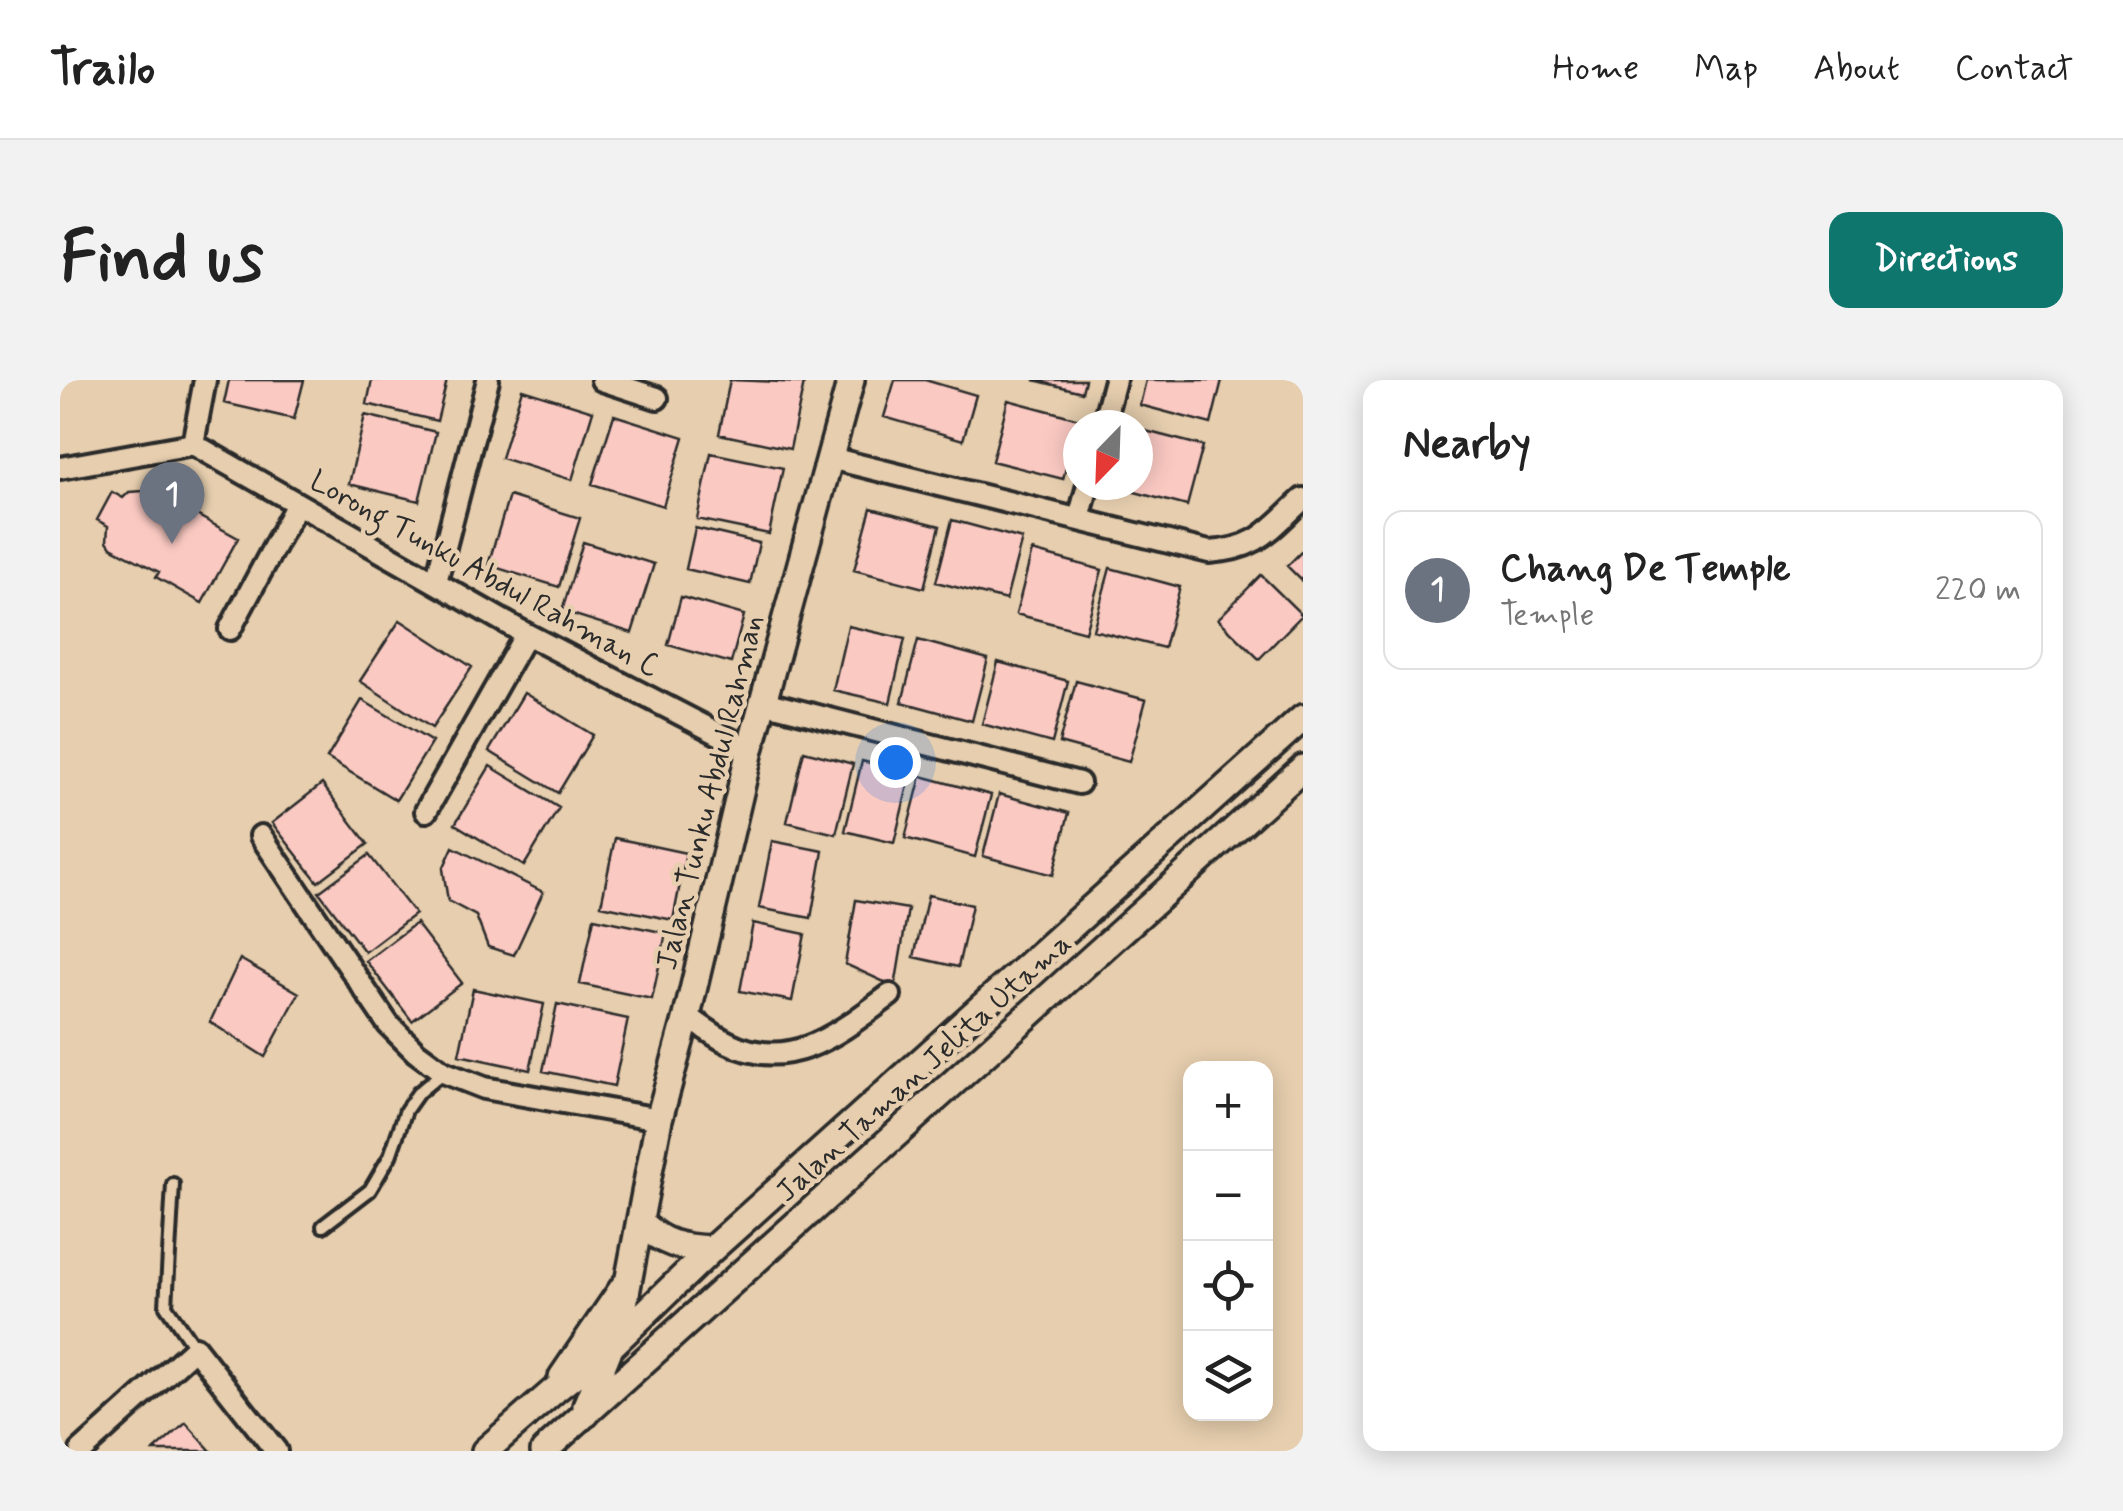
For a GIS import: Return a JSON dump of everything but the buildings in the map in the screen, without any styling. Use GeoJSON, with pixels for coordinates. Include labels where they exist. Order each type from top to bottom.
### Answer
{"type":"FeatureCollection","features":[{"type":"Feature","properties":{"kind":"street"},"geometry":{"type":"LineString","coordinates":[[60,468],[193,444],[204,380]]}},
{"type":"Feature","properties":{"kind":"street"},"geometry":{"type":"LineString","coordinates":[[436,582],[488,380]]}},
{"type":"Feature","properties":{"kind":"street"},"geometry":{"type":"LineString","coordinates":[[602,380],[656,398]]}},
{"type":"Feature","properties":{"kind":"street","name":"Jalan Tunku Abdul Rahman"},"geometry":{"type":"LineString","coordinates":[[604,1353],[621,1320],[659,1119],[750,750],[851,380]]}},
{"type":"Feature","properties":{"kind":"street"},"geometry":{"type":"LineString","coordinates":[[1107,410],[1114,380]]}},
{"type":"Feature","properties":{"kind":"street","name":"Lorong Tunku Abdul Rahman C"},"geometry":{"type":"LineString","coordinates":[[193,444],[526,634],[750,750]]}},
{"type":"Feature","properties":{"kind":"street"},"geometry":{"type":"LineString","coordinates":[[830,458],[1210,552],[1238,550],[1258,540],[1303,499]]}},
{"type":"Feature","properties":{"kind":"street"},"geometry":{"type":"LineString","coordinates":[[1079,520],[1084,500]]}},
{"type":"Feature","properties":{"kind":"street"},"geometry":{"type":"LineString","coordinates":[[230,629],[298,504]]}},
{"type":"Feature","properties":{"kind":"street"},"geometry":{"type":"LineString","coordinates":[[426,812],[526,634]]}},
{"type":"Feature","properties":{"kind":"street"},"geometry":{"type":"LineString","coordinates":[[763,702],[1079,783]]}},
{"type":"Feature","properties":{"kind":"street","name":"Jalan Taman Jelita Utama"},"geometry":{"type":"LineString","coordinates":[[604,1353],[712,1249],[1303,718]]}},
{"type":"Feature","properties":{"kind":"street","name":"Jalan Taman Jelita Utama"},"geometry":{"type":"LineString","coordinates":[[586,1414],[1303,768]]}},
{"type":"Feature","properties":{"kind":"street"},"geometry":{"type":"LineString","coordinates":[[261,836],[388,1024],[443,1072],[484,1088],[659,1119]]}},
{"type":"Feature","properties":{"kind":"street"},"geometry":{"type":"LineString","coordinates":[[687,1016],[728,1043],[760,1054],[790,1052],[828,1041],[890,996]]}},
{"type":"Feature","properties":{"kind":"street"},"geometry":{"type":"LineString","coordinates":[[640,1222],[654,1236],[678,1248],[712,1249]]}},
{"type":"Feature","properties":{"kind":"street"},"geometry":{"type":"LineString","coordinates":[[555,1390],[626,1282]]}},
{"type":"Feature","properties":{"kind":"street"},"geometry":{"type":"LineString","coordinates":[[81,1451],[195,1348],[276,1451]]}},
{"type":"Feature","properties":{"kind":"street"},"geometry":{"type":"LineString","coordinates":[[544,1451],[586,1414],[604,1353]]}},
{"type":"Feature","properties":{"kind":"street"},"geometry":{"type":"LineString","coordinates":[[486,1451],[604,1353]]}},
{"type":"Feature","properties":{"kind":"lane"},"geometry":{"type":"LineString","coordinates":[[322,1226],[370,1190],[390,1156],[406,1110],[418,1093],[443,1072]]}},
{"type":"Feature","properties":{"kind":"lane"},"geometry":{"type":"LineString","coordinates":[[173,1184],[166,1306],[195,1348]]}},
{"type":"Feature","properties":{"kind":"place","name":"Chang De Temple"},"geometry":{"type":"Point","coordinates":[172,544]}}]}
